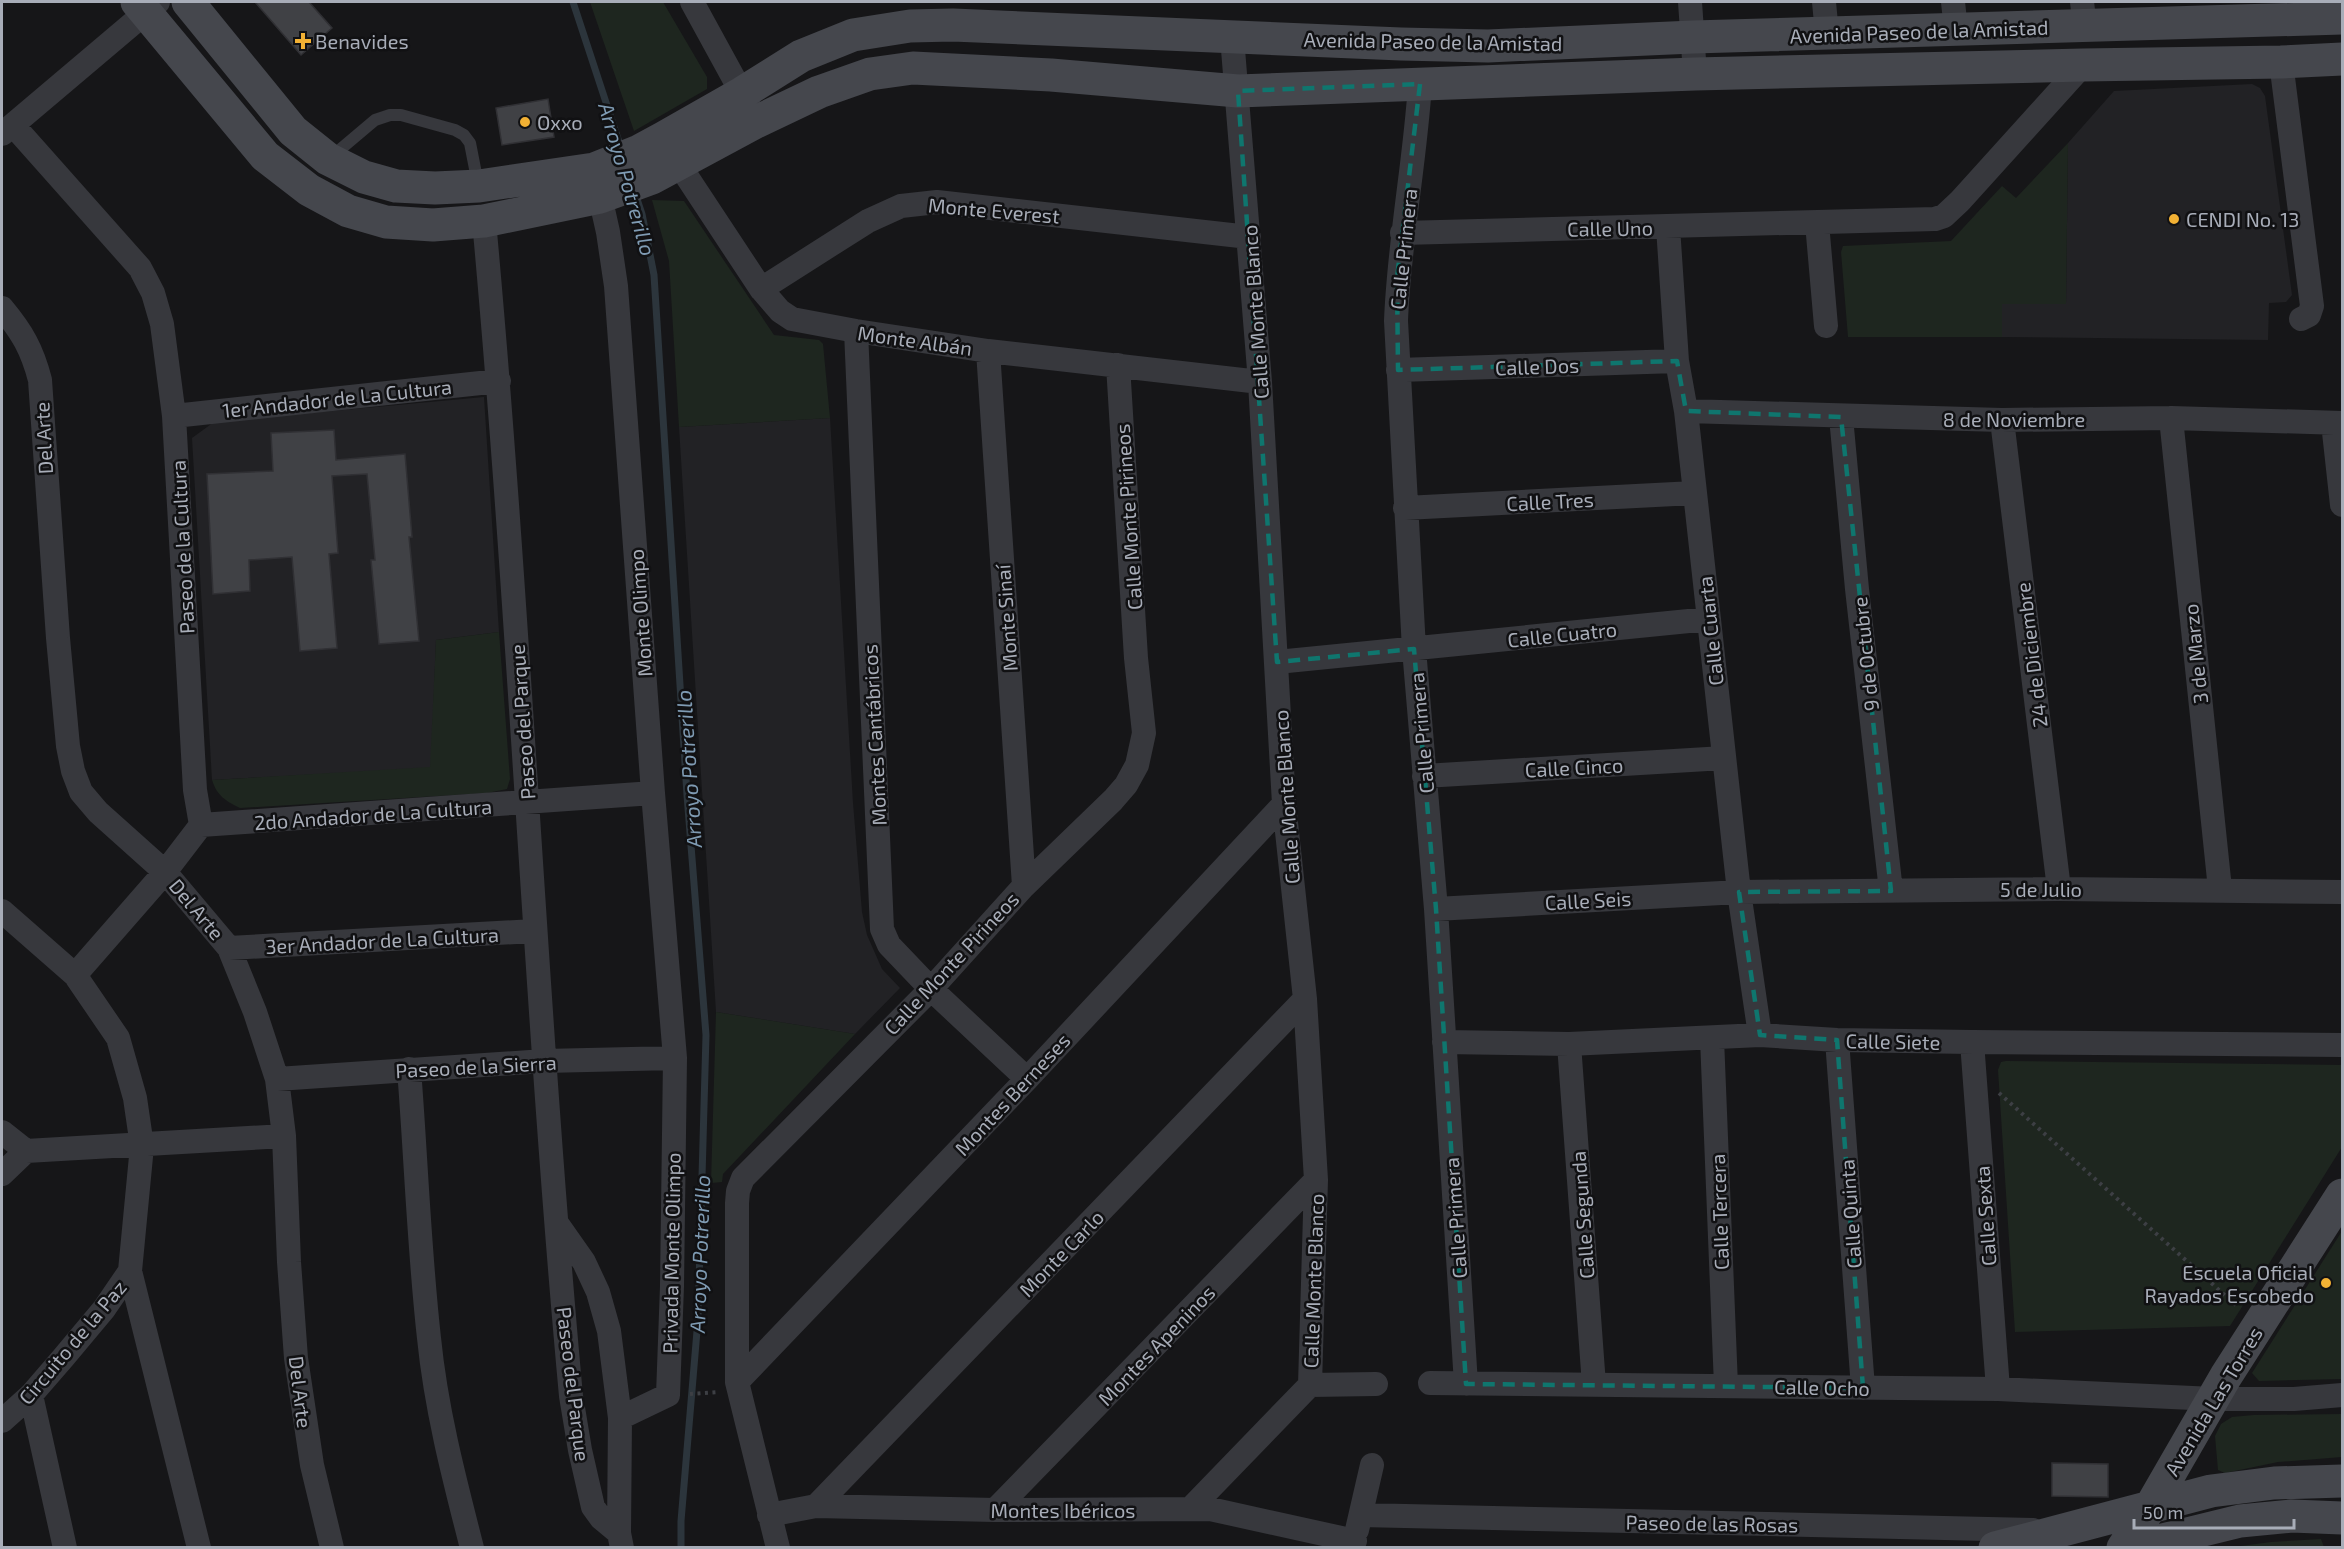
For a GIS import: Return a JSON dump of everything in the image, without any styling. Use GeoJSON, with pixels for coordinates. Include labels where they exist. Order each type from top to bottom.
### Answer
{"type":"FeatureCollection","features":[{"type":"Feature","properties":{"kind":"street"},"geometry":{"type":"LineString","coordinates":[[188,2],[293,131],[328,159],[364,177],[396,186],[435,188],[478,186],[632,169]]}},
{"type":"Feature","properties":{"kind":"street"},"geometry":{"type":"LineString","coordinates":[[692,2],[749,107]]}},
{"type":"Feature","properties":{"kind":"street"},"geometry":{"type":"LineString","coordinates":[[1690,2],[1695,74]]}},
{"type":"Feature","properties":{"kind":"street"},"geometry":{"type":"LineString","coordinates":[[1824,2],[1827,34]]}},
{"type":"Feature","properties":{"kind":"street"},"geometry":{"type":"LineString","coordinates":[[2341,2],[2343,13]]}},
{"type":"Feature","properties":{"kind":"street"},"geometry":{"type":"LineString","coordinates":[[8,130],[147,5],[266,156],[309,190],[348,211],[386,222],[433,225],[484,221],[632,169]]}},
{"type":"Feature","properties":{"kind":"street","name":"Avenida Paseo de la Amistad"},"geometry":{"type":"LineString","coordinates":[[749,107],[801,56],[853,35],[910,26],[953,25],[1488,46],[1827,34],[1954,16],[2216,12],[2343,18]]}},
{"type":"Feature","properties":{"kind":"street","name":"Calle Monte Blanco"},"geometry":{"type":"LineString","coordinates":[[1190,1509],[1310,1385],[1316,1180],[1305,999],[1284,804],[1260,382],[1232,37]]}},
{"type":"Feature","properties":{"kind":"street","name":"Avenida Paseo de la Amistad"},"geometry":{"type":"LineString","coordinates":[[632,169],[749,107],[819,92],[870,74],[913,68],[1051,75],[1238,91],[1695,74],[2281,63],[2343,59]]}},
{"type":"Feature","properties":{"kind":"street"},"geometry":{"type":"LineString","coordinates":[[2281,63],[2312,306],[2309,315],[2301,318]]}},
{"type":"Feature","properties":{"kind":"street","name":"Calle Uno"},"geometry":{"type":"LineString","coordinates":[[1402,233],[1817,224],[1924,220],[1944,216],[1975,185],[2083,65]]}},
{"type":"Feature","properties":{"kind":"street","name":"Calle Primera"},"geometry":{"type":"LineString","coordinates":[[1420,84],[1416,140],[1402,233],[1397,288],[1398,370],[1414,649],[1436,909],[1466,1384]]}},
{"type":"Feature","properties":{"kind":"street","name":"Paseo de la Cultura"},"geometry":{"type":"LineString","coordinates":[[8,130],[140,268],[153,293],[162,324],[174,416],[195,790],[201,825]]}},
{"type":"Feature","properties":{"kind":"street","name":"Monte Albán"},"geometry":{"type":"LineString","coordinates":[[632,169],[761,289],[780,311],[792,319],[856,332],[988,351],[1260,382]]}},
{"type":"Feature","properties":{"kind":"street","name":"Monte Olimpo"},"geometry":{"type":"LineString","coordinates":[[632,169],[616,286],[675,1058]]}},
{"type":"Feature","properties":{"kind":"street","name":"Monte Everest"},"geometry":{"type":"LineString","coordinates":[[761,289],[868,221],[901,206],[937,202],[1249,237]]}},
{"type":"Feature","properties":{"kind":"street","name":"Paseo del Parque"},"geometry":{"type":"LineString","coordinates":[[484,221],[499,381],[528,803],[534,931],[571,1396],[580,1450],[596,1513],[621,1540]]}},
{"type":"Feature","properties":{"kind":"street"},"geometry":{"type":"LineString","coordinates":[[1817,224],[1826,326]]}},
{"type":"Feature","properties":{"kind":"street","name":"Calle Cuarta"},"geometry":{"type":"LineString","coordinates":[[1668,227],[1677,361],[1686,411],[1739,892],[1760,1035]]}},
{"type":"Feature","properties":{"kind":"street","name":"Del Arte"},"geometry":{"type":"LineString","coordinates":[[2,308],[20,330],[29,346],[40,380],[57,626],[68,746],[73,771],[81,792],[98,812],[165,872],[229,948],[255,1012],[277,1079],[284,1137],[296,1358],[312,1465],[332,1548]]}},
{"type":"Feature","properties":{"kind":"street","name":"Montes Cantábricos"},"geometry":{"type":"LineString","coordinates":[[856,332],[882,929],[889,945],[931,989],[1027,1079]]}},
{"type":"Feature","properties":{"kind":"street","name":"Monte Sinaí"},"geometry":{"type":"LineString","coordinates":[[988,351],[1024,886]]}},
{"type":"Feature","properties":{"kind":"street","name":"Calle Dos"},"geometry":{"type":"LineString","coordinates":[[1398,370],[1677,361]]}},
{"type":"Feature","properties":{"kind":"street","name":"Calle Monte Pirineos"},"geometry":{"type":"LineString","coordinates":[[778,1548],[730,1387],[737,1203],[740,1185],[782,1138],[931,989],[1024,886],[1113,800],[1126,785],[1137,765],[1144,733],[1136,658],[1118,365]]}},
{"type":"Feature","properties":{"kind":"street","name":"1er Andador de La Cultura"},"geometry":{"type":"LineString","coordinates":[[174,416],[499,381]]}},
{"type":"Feature","properties":{"kind":"street","name":"8 de Noviembre"},"geometry":{"type":"LineString","coordinates":[[1686,411],[2002,420],[2171,418],[2338,423]]}},
{"type":"Feature","properties":{"kind":"street","name":"9 de Octubre"},"geometry":{"type":"LineString","coordinates":[[1841,417],[1857,589],[1891,891]]}},
{"type":"Feature","properties":{"kind":"street","name":"3 de Marzo"},"geometry":{"type":"LineString","coordinates":[[2171,418],[2220,889]]}},
{"type":"Feature","properties":{"kind":"street","name":"24 de Diciembre"},"geometry":{"type":"LineString","coordinates":[[2002,420],[2060,889]]}},
{"type":"Feature","properties":{"kind":"street"},"geometry":{"type":"LineString","coordinates":[[2338,423],[2343,505]]}},
{"type":"Feature","properties":{"kind":"street","name":"Calle Tres"},"geometry":{"type":"LineString","coordinates":[[1405,508],[1694,493]]}},
{"type":"Feature","properties":{"kind":"street","name":"Calle Cuatro"},"geometry":{"type":"LineString","coordinates":[[1277,662],[1709,619]]}},
{"type":"Feature","properties":{"kind":"street","name":"Calle Cinco"},"geometry":{"type":"LineString","coordinates":[[1424,776],[1724,758]]}},
{"type":"Feature","properties":{"kind":"street","name":"2do Andador de La Cultura"},"geometry":{"type":"LineString","coordinates":[[201,825],[653,793]]}},
{"type":"Feature","properties":{"kind":"street","name":"Montes Berneses"},"geometry":{"type":"LineString","coordinates":[[730,1387],[1027,1079],[1284,804]]}},
{"type":"Feature","properties":{"kind":"street"},"geometry":{"type":"LineString","coordinates":[[75,975],[165,872],[201,825]]}},
{"type":"Feature","properties":{"kind":"street","name":"5 de Julio"},"geometry":{"type":"LineString","coordinates":[[1739,892],[2060,889],[2343,892]]}},
{"type":"Feature","properties":{"kind":"street","name":"Calle Seis"},"geometry":{"type":"LineString","coordinates":[[1436,909],[1739,892]]}},
{"type":"Feature","properties":{"kind":"street","name":"Circuito de la Paz"},"geometry":{"type":"LineString","coordinates":[[2,911],[75,975],[118,1038],[135,1098],[142,1146],[130,1271],[104,1309],[31,1395],[2,1421]]}},
{"type":"Feature","properties":{"kind":"street","name":"3er Andador de La Cultura"},"geometry":{"type":"LineString","coordinates":[[229,948],[534,931]]}},
{"type":"Feature","properties":{"kind":"street","name":"Monte Carlo"},"geometry":{"type":"LineString","coordinates":[[816,1506],[1305,999]]}},
{"type":"Feature","properties":{"kind":"street","name":"Calle Siete"},"geometry":{"type":"LineString","coordinates":[[1444,1042],[1569,1044],[1760,1035],[1837,1040],[2343,1045]]}},
{"type":"Feature","properties":{"kind":"street","name":"Calle Tercera"},"geometry":{"type":"LineString","coordinates":[[1712,1038],[1726,1386]]}},
{"type":"Feature","properties":{"kind":"street","name":"Calle Quinta"},"geometry":{"type":"LineString","coordinates":[[1837,1040],[1863,1388]]}},
{"type":"Feature","properties":{"kind":"street","name":"Calle Sexta"},"geometry":{"type":"LineString","coordinates":[[1972,1042],[1998,1389]]}},
{"type":"Feature","properties":{"kind":"street","name":"Calle Segunda"},"geometry":{"type":"LineString","coordinates":[[1569,1044],[1594,1385]]}},
{"type":"Feature","properties":{"kind":"street","name":"Paseo de la Sierra"},"geometry":{"type":"LineString","coordinates":[[277,1079],[544,1061],[675,1058]]}},
{"type":"Feature","properties":{"kind":"street","name":"Privada Monte Olimpo"},"geometry":{"type":"LineString","coordinates":[[620,1418],[668,1395],[675,1058]]}},
{"type":"Feature","properties":{"kind":"street"},"geometry":{"type":"LineString","coordinates":[[409,1069],[429,1338],[452,1469],[472,1548]]}},
{"type":"Feature","properties":{"kind":"street"},"geometry":{"type":"LineString","coordinates":[[2,1132],[26,1151],[284,1137]]}},
{"type":"Feature","properties":{"kind":"street"},"geometry":{"type":"LineString","coordinates":[[2,1174],[26,1151]]}},
{"type":"Feature","properties":{"kind":"street","name":"Montes Apeninos"},"geometry":{"type":"LineString","coordinates":[[995,1510],[1316,1180]]}},
{"type":"Feature","properties":{"kind":"street","name":"Avenida Las Torres"},"geometry":{"type":"LineString","coordinates":[[2123,1548],[2343,1195]]}},
{"type":"Feature","properties":{"kind":"street","name":"Paseo del Parque"},"geometry":{"type":"LineString","coordinates":[[557,1223],[584,1262],[598,1292],[609,1331],[620,1418],[621,1540]]}},
{"type":"Feature","properties":{"kind":"street"},"geometry":{"type":"LineString","coordinates":[[130,1271],[199,1548]]}},
{"type":"Feature","properties":{"kind":"street","name":"Calle Ocho"},"geometry":{"type":"LineString","coordinates":[[1430,1383],[1998,1389],[2214,1399],[2294,1399],[2343,1395]]}},
{"type":"Feature","properties":{"kind":"street"},"geometry":{"type":"LineString","coordinates":[[1310,1385],[1376,1384]]}},
{"type":"Feature","properties":{"kind":"street"},"geometry":{"type":"LineString","coordinates":[[31,1395],[65,1548]]}},
{"type":"Feature","properties":{"kind":"street"},"geometry":{"type":"LineString","coordinates":[[1354,1544],[1372,1465]]}},
{"type":"Feature","properties":{"kind":"street"},"geometry":{"type":"LineString","coordinates":[[1995,1548],[2211,1491],[2274,1483],[2343,1481]]}},
{"type":"Feature","properties":{"kind":"street","name":"Montes Ibéricos"},"geometry":{"type":"LineString","coordinates":[[769,1515],[816,1506],[995,1510],[1210,1509],[1354,1544]]}},
{"type":"Feature","properties":{"kind":"street","name":"Paseo de las Rosas"},"geometry":{"type":"LineString","coordinates":[[1361,1515],[2062,1530]]}},
{"type":"Feature","properties":{"kind":"street"},"geometry":{"type":"LineString","coordinates":[[2130,1548],[2240,1521],[2292,1516],[2343,1518]]}},
{"type":"Feature","properties":{"kind":"lane"},"geometry":{"type":"LineString","coordinates":[[328,159],[375,120],[390,115],[401,115],[455,130],[464,135],[470,143],[478,186]]}},
{"type":"Feature","properties":{"kind":"path"},"geometry":{"type":"LineString","coordinates":[[1999,1093],[2241,1310]]}},
{"type":"Feature","properties":{"kind":"path"},"geometry":{"type":"LineString","coordinates":[[680,1395],[730,1387]]}},
{"type":"Feature","properties":{"kind":"highlighted area"},"geometry":{"type":"Polygon","coordinates":[[[1420,84],[1397,278],[1398,370],[1677,361],[1686,411],[1841,417],[1891,891],[1739,892],[1760,1035],[1837,1040],[1863,1388],[1466,1384],[1436,909],[1414,649],[1277,662],[1238,91],[1420,84]]]}},
{"type":"Feature","properties":{"kind":"shaded area"},"geometry":{"type":"Polygon","coordinates":[[[590,2],[663,2],[707,77],[707,89],[634,131],[590,2]]]}},
{"type":"Feature","properties":{"kind":"shaded area","name":"CENDI No. 13"},"geometry":{"type":"Polygon","coordinates":[[[2252,84],[2260,88],[2265,96],[2292,295],[2286,302],[2269,303],[2268,340],[2002,337],[2001,304],[2066,303],[2068,143],[2114,91],[2252,84]]]}},
{"type":"Feature","properties":{"kind":"shaded area"},"geometry":{"type":"Polygon","coordinates":[[[2068,143],[2066,304],[2002,304],[2002,337],[1848,337],[1841,252],[1843,246],[1951,241],[2002,186],[2016,198],[2068,143]]]}},
{"type":"Feature","properties":{"kind":"shaded area"},"geometry":{"type":"Polygon","coordinates":[[[652,200],[684,201],[774,335],[819,340],[823,344],[830,418],[679,427],[669,261],[652,200]]]}},
{"type":"Feature","properties":{"kind":"shaded area"},"geometry":{"type":"Polygon","coordinates":[[[484,397],[499,632],[436,640],[431,768],[212,780],[192,438],[214,422],[484,397]]]}},
{"type":"Feature","properties":{"kind":"shaded area"},"geometry":{"type":"Polygon","coordinates":[[[830,418],[853,803],[862,912],[867,935],[882,969],[900,988],[855,1034],[716,1012],[679,427],[830,418]]]}},
{"type":"Feature","properties":{"kind":"shaded area"},"geometry":{"type":"Polygon","coordinates":[[[499,632],[510,779],[507,789],[487,793],[240,808],[219,794],[212,780],[430,767],[436,640],[499,632]]]}},
{"type":"Feature","properties":{"kind":"shaded area"},"geometry":{"type":"Polygon","coordinates":[[[716,1012],[855,1034],[723,1174],[722,1182],[711,1183],[716,1012]]]}},
{"type":"Feature","properties":{"kind":"shaded area"},"geometry":{"type":"Polygon","coordinates":[[[2001,1062],[2342,1065],[2342,1147],[2230,1326],[2015,1332],[1998,1070],[2001,1062]]]}},
{"type":"Feature","properties":{"kind":"shaded area","name":"Escuela Oficial Rayados Escobedo"},"geometry":{"type":"Polygon","coordinates":[[[2342,1231],[2342,1379],[2259,1381],[2252,1373],[2342,1231]]]}},
{"type":"Feature","properties":{"kind":"shaded area"},"geometry":{"type":"Polygon","coordinates":[[[2342,1414],[2342,1457],[2278,1462],[2225,1473],[2218,1470],[2215,1436],[2221,1424],[2232,1417],[2342,1414]]]}},
{"type":"Feature","properties":{"kind":"shaded area"},"geometry":{"type":"Polygon","coordinates":[[[2321,1539],[2324,1547],[2233,1547],[2271,1542],[2321,1539]]]}},
{"type":"Feature","properties":{"kind":"building","name":"Benavides"},"geometry":{"type":"Polygon","coordinates":[[[255,2],[309,2],[332,28],[301,55],[255,2]]]}},
{"type":"Feature","properties":{"kind":"building","name":"Oxxo"},"geometry":{"type":"Polygon","coordinates":[[[548,99],[554,137],[502,145],[496,108],[548,99]]]}},
{"type":"Feature","properties":{"kind":"building"},"geometry":{"type":"Polygon","coordinates":[[[334,430],[336,460],[405,454],[412,537],[409,537],[419,641],[379,644],[371,560],[375,560],[367,474],[332,476],[338,553],[329,554],[337,648],[300,651],[292,557],[249,560],[250,591],[213,594],[207,474],[273,471],[271,433],[334,430]]]}},
{"type":"Feature","properties":{"kind":"building"},"geometry":{"type":"Polygon","coordinates":[[[2052,1463],[2108,1464],[2108,1497],[2052,1496],[2052,1463]]]}},
{"type":"Feature","properties":{"kind":"waterway","name":"Arroyo Potrerillo"},"geometry":{"type":"LineString","coordinates":[[573,2],[621,148]]}},
{"type":"Feature","properties":{"kind":"waterway","name":"Arroyo Potrerillo"},"geometry":{"type":"LineString","coordinates":[[635,193],[642,214],[654,275],[687,795],[706,1035],[698,1319],[681,1521],[681,1548]]}},
{"type":"Feature","properties":{"kind":"place","name":"Benavides"},"geometry":{"type":"Point","coordinates":[303,41]}},
{"type":"Feature","properties":{"kind":"place","name":"Oxxo"},"geometry":{"type":"Point","coordinates":[525,122]}},
{"type":"Feature","properties":{"kind":"place","name":"CENDI No. 13"},"geometry":{"type":"Point","coordinates":[2174,219]}},
{"type":"Feature","properties":{"kind":"place","name":"Escuela Oficial Rayados Escobedo"},"geometry":{"type":"Point","coordinates":[2326,1283]}}]}
